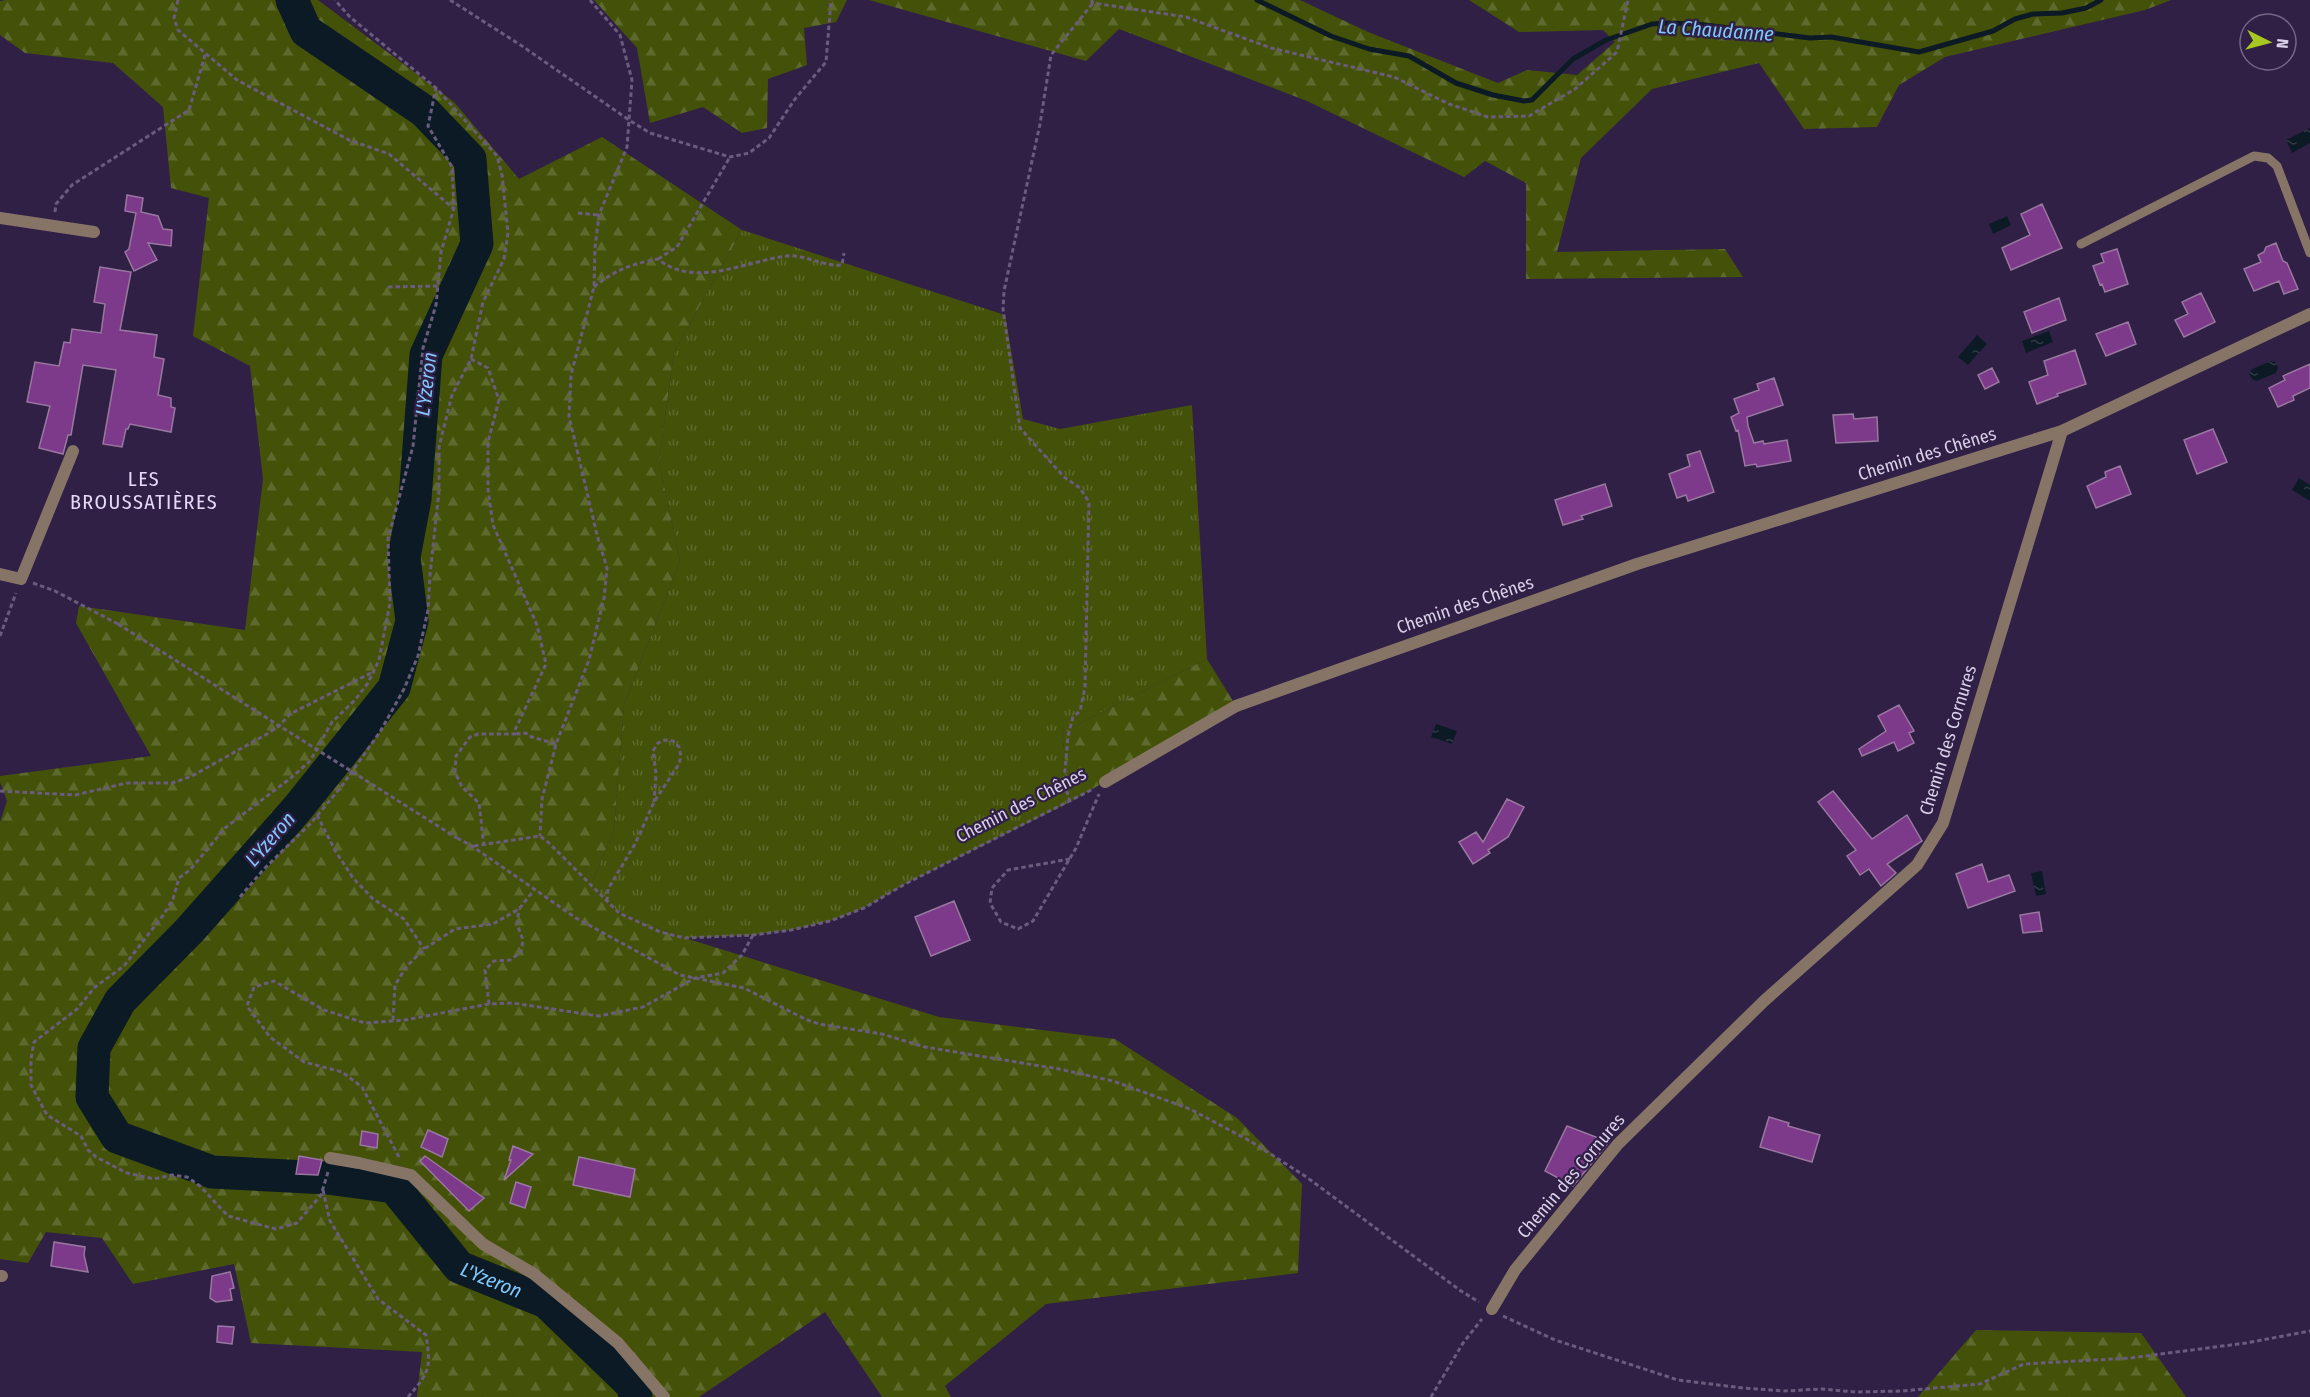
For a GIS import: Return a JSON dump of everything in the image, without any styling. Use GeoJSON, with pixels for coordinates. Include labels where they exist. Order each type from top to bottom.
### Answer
{"type":"FeatureCollection","features":[{"type":"Feature","properties":{"kind":"street"},"geometry":{"type":"LineString","coordinates":[[0,218],[94,232]]}},
{"type":"Feature","properties":{"kind":"street"},"geometry":{"type":"LineString","coordinates":[[2062,431],[2310,314]]}},
{"type":"Feature","properties":{"kind":"street","name":"Chemin des Chênes"},"geometry":{"type":"LineString","coordinates":[[1105,782],[1236,706],[1637,564],[2062,431]]}},
{"type":"Feature","properties":{"kind":"street","name":"Chemin des Cornures"},"geometry":{"type":"LineString","coordinates":[[1492,1309],[1515,1270],[1617,1144],[1764,1001],[1917,865],[1943,823],[2062,431]]}},
{"type":"Feature","properties":{"kind":"street"},"geometry":{"type":"LineString","coordinates":[[0,574],[21,579],[74,451]]}},
{"type":"Feature","properties":{"kind":"street"},"geometry":{"type":"LineString","coordinates":[[330,1158],[411,1175],[483,1244],[534,1274],[618,1343],[664,1397]]}},
{"type":"Feature","properties":{"kind":"lane"},"geometry":{"type":"LineString","coordinates":[[2081,243],[2254,156],[2268,158],[2277,166],[2310,253]]}},
{"type":"Feature","properties":{"kind":"path"},"geometry":{"type":"LineString","coordinates":[[178,0],[174,18],[178,30],[237,80],[349,140],[389,154],[454,208]]}},
{"type":"Feature","properties":{"kind":"path"},"geometry":{"type":"LineString","coordinates":[[240,897],[341,787],[380,732],[404,689],[418,656],[428,610],[439,491],[439,447],[452,396],[471,359],[483,302],[504,259],[508,233],[502,175],[497,156],[436,88],[350,16],[335,0]]}},
{"type":"Feature","properties":{"kind":"path"},"geometry":{"type":"LineString","coordinates":[[450,0],[650,133],[730,157],[749,153],[769,138],[795,99],[826,62],[831,0]]}},
{"type":"Feature","properties":{"kind":"path"},"geometry":{"type":"LineString","coordinates":[[472,846],[540,836],[542,799],[556,744],[589,660],[604,598],[607,568],[569,416],[571,375],[594,287],[599,215],[627,147],[632,80],[620,35],[590,0]]}},
{"type":"Feature","properties":{"kind":"path"},"geometry":{"type":"LineString","coordinates":[[1070,802],[1064,782],[1068,736],[1073,717],[1080,711],[1085,687],[1089,502],[1080,488],[1064,477],[1020,428],[1003,309],[1004,291],[1040,124],[1051,55],[1092,2],[1186,17],[1271,48],[1394,77],[1449,104],[1488,117],[1529,116],[1575,89],[1617,52],[1628,0]]}},
{"type":"Feature","properties":{"kind":"path"},"geometry":{"type":"LineString","coordinates":[[52,226],[56,204],[72,185],[189,110],[205,55]]}},
{"type":"Feature","properties":{"kind":"path"},"geometry":{"type":"LineString","coordinates":[[408,1397],[425,1378],[430,1360],[426,1335],[378,1299],[330,1221],[322,1187],[321,1195],[297,1223],[276,1229],[228,1216],[200,1186],[188,1177],[172,1175],[154,1179],[127,1173],[96,1157],[87,1150],[81,1136],[47,1115],[31,1085],[31,1059],[34,1042],[77,1009],[95,987],[124,966],[164,914],[173,899],[178,878],[190,870],[225,828],[310,761],[332,722],[355,700],[375,671],[390,603],[388,538],[413,447],[420,365],[436,305],[441,252],[454,208],[452,167],[428,126],[436,88]]}},
{"type":"Feature","properties":{"kind":"path"},"geometry":{"type":"LineString","coordinates":[[594,287],[612,272],[639,262],[658,260],[677,247],[730,157]]}},
{"type":"Feature","properties":{"kind":"path"},"geometry":{"type":"LineString","coordinates":[[578,213],[599,215]]}},
{"type":"Feature","properties":{"kind":"path"},"geometry":{"type":"LineString","coordinates":[[658,260],[668,268],[686,272],[724,271],[789,255],[832,266],[842,265],[844,253]]}},
{"type":"Feature","properties":{"kind":"path"},"geometry":{"type":"LineString","coordinates":[[388,286],[438,286]]}},
{"type":"Feature","properties":{"kind":"path"},"geometry":{"type":"LineString","coordinates":[[471,359],[488,368],[499,400],[488,442],[488,489],[493,525],[537,625],[546,664],[515,730],[518,734]]}},
{"type":"Feature","properties":{"kind":"path"},"geometry":{"type":"LineString","coordinates":[[0,636],[21,579],[55,591],[118,624],[472,846],[576,918],[680,975],[744,988],[819,1024],[882,1034],[925,1047],[1059,1069],[1113,1081],[1190,1109],[1250,1141],[1305,1176],[1461,1291],[1492,1309],[1555,1340],[1678,1380],[1785,1391],[1821,1389],[1856,1392],[1902,1391],[1980,1384],[2024,1364],[2130,1358],[2246,1343],[2310,1331]]}},
{"type":"Feature","properties":{"kind":"path"},"geometry":{"type":"LineString","coordinates":[[0,791],[75,795],[127,783],[172,783],[192,776],[267,735],[290,714],[375,671]]}},
{"type":"Feature","properties":{"kind":"path"},"geometry":{"type":"LineString","coordinates":[[484,846],[478,803],[462,787],[455,772],[456,756],[470,737],[478,734],[513,736],[526,733],[556,744]]}},
{"type":"Feature","properties":{"kind":"path"},"geometry":{"type":"LineString","coordinates":[[607,901],[608,889],[635,844],[654,802],[679,764],[681,756],[679,747],[673,741],[665,740],[658,743],[653,751],[656,774],[654,802]]}},
{"type":"Feature","properties":{"kind":"path"},"geometry":{"type":"LineString","coordinates":[[1070,859],[1008,870],[992,888],[990,903],[1001,922],[1018,928],[1033,921],[1070,859],[1105,782]]}},
{"type":"Feature","properties":{"kind":"path","name":"Chemin des Chênes"},"geometry":{"type":"LineString","coordinates":[[540,836],[619,913],[660,932],[685,938],[753,935],[830,921],[864,908],[905,884],[1070,802],[1105,782]]}},
{"type":"Feature","properties":{"kind":"path"},"geometry":{"type":"LineString","coordinates":[[317,815],[336,852],[353,878],[373,899],[404,919],[424,949]]}},
{"type":"Feature","properties":{"kind":"path"},"geometry":{"type":"LineString","coordinates":[[393,1021],[395,985],[407,966],[424,949],[455,929],[493,924],[519,909],[534,890]]}},
{"type":"Feature","properties":{"kind":"path"},"geometry":{"type":"LineString","coordinates":[[489,1004],[485,970],[494,961],[510,960],[520,952],[523,940],[517,924],[519,909]]}},
{"type":"Feature","properties":{"kind":"path"},"geometry":{"type":"LineString","coordinates":[[411,1175],[384,1131],[362,1087],[342,1072],[304,1062],[270,1037],[247,1006],[254,987],[274,981],[324,1010],[365,1023],[393,1021],[489,1004],[512,1003],[599,1016],[643,1007],[695,978],[723,973],[742,955],[753,935]]}},
{"type":"Feature","properties":{"kind":"path"},"geometry":{"type":"LineString","coordinates":[[1431,1397],[1463,1343],[1492,1309]]}},
{"type":"Feature","properties":{"kind":"green space"},"geometry":{"type":"Polygon","coordinates":[[[318,0],[454,102],[519,179],[602,137],[742,230],[674,352],[659,461],[680,561],[624,705],[614,830],[591,885],[619,913],[685,938],[939,1017],[1115,1039],[1237,1118],[1302,1184],[1298,1273],[1046,1304],[945,1386],[951,1397],[882,1397],[825,1312],[699,1397],[417,1397],[422,1352],[251,1343],[234,1264],[133,1284],[102,1238],[46,1232],[28,1263],[0,1259],[0,822],[7,801],[0,776],[151,756],[76,623],[79,606],[245,630],[263,479],[250,366],[193,336],[209,198],[171,188],[163,107],[113,63],[25,53],[0,35],[0,1],[318,0]]]}},
{"type":"Feature","properties":{"kind":"green space"},"geometry":{"type":"Polygon","coordinates":[[[594,0],[847,0],[836,22],[804,28],[807,65],[768,79],[767,128],[742,133],[703,107],[650,123],[637,48],[594,0]]]}},
{"type":"Feature","properties":{"kind":"green space"},"geometry":{"type":"Polygon","coordinates":[[[869,0],[1300,0],[1368,32],[1498,83],[1527,70],[1577,75],[1615,42],[1603,30],[1519,32],[1469,0],[2171,0],[2145,10],[1945,57],[1899,85],[1877,127],[1804,129],[1759,63],[1652,89],[1581,158],[1557,252],[1725,249],[1743,277],[1526,279],[1526,183],[1485,161],[1464,177],[1307,101],[1119,29],[1086,61],[869,0]]]}},
{"type":"Feature","properties":{"kind":"green space"},"geometry":{"type":"Polygon","coordinates":[[[742,230],[1005,315],[1023,419],[1060,429],[1192,405],[1207,659],[1062,732],[1070,802],[905,884],[864,908],[830,921],[791,930],[753,935],[685,938],[619,913],[591,885],[614,830],[624,705],[680,561],[659,461],[674,352],[742,230]]]}},
{"type":"Feature","properties":{"kind":"green space"},"geometry":{"type":"Polygon","coordinates":[[[1207,659],[1236,706],[1070,802],[1062,732],[1207,659]]]}},
{"type":"Feature","properties":{"kind":"green space"},"geometry":{"type":"Polygon","coordinates":[[[1976,1330],[2141,1333],[2186,1397],[1918,1397],[1976,1330]]]}},
{"type":"Feature","properties":{"kind":"water"},"geometry":{"type":"Polygon","coordinates":[[[2310,128],[2310,143],[2292,153],[2286,140],[2310,128]]]}},
{"type":"Feature","properties":{"kind":"water"},"geometry":{"type":"Polygon","coordinates":[[[2007,216],[2011,225],[1993,234],[1989,224],[2007,216]]]}},
{"type":"Feature","properties":{"kind":"water"},"geometry":{"type":"Polygon","coordinates":[[[2049,331],[2053,342],[2026,353],[2022,341],[2049,331]]]}},
{"type":"Feature","properties":{"kind":"water"},"geometry":{"type":"Polygon","coordinates":[[[1977,335],[1987,344],[1968,365],[1958,357],[1977,335]]]}},
{"type":"Feature","properties":{"kind":"water"},"geometry":{"type":"Polygon","coordinates":[[[2271,361],[2276,362],[2278,368],[2276,373],[2257,381],[2252,379],[2249,374],[2252,369],[2271,361]]]}},
{"type":"Feature","properties":{"kind":"water"},"geometry":{"type":"Polygon","coordinates":[[[2299,478],[2310,485],[2310,501],[2292,490],[2299,478]]]}},
{"type":"Feature","properties":{"kind":"water"},"geometry":{"type":"Polygon","coordinates":[[[1436,724],[1457,731],[1452,744],[1431,737],[1436,724]]]}},
{"type":"Feature","properties":{"kind":"water"},"geometry":{"type":"Polygon","coordinates":[[[2042,871],[2046,894],[2036,896],[2031,873],[2042,871]]]}},
{"type":"Feature","properties":{"kind":"building"},"geometry":{"type":"Polygon","coordinates":[[[127,195],[143,198],[141,212],[158,216],[163,229],[172,230],[171,246],[148,243],[157,260],[134,271],[125,252],[129,249],[136,213],[125,211],[127,195]]]}},
{"type":"Feature","properties":{"kind":"building"},"geometry":{"type":"Polygon","coordinates":[[[2042,204],[2062,248],[2011,270],[2002,248],[2030,235],[2021,214],[2042,204]]]}},
{"type":"Feature","properties":{"kind":"building"},"geometry":{"type":"Polygon","coordinates":[[[2276,243],[2298,289],[2284,294],[2279,281],[2254,291],[2244,269],[2261,262],[2258,255],[2264,252],[2266,247],[2276,243]]]}},
{"type":"Feature","properties":{"kind":"building"},"geometry":{"type":"Polygon","coordinates":[[[2117,249],[2128,284],[2105,292],[2093,266],[2104,262],[2101,254],[2117,249]]]}},
{"type":"Feature","properties":{"kind":"building"},"geometry":{"type":"Polygon","coordinates":[[[100,267],[131,272],[120,330],[157,335],[154,357],[164,359],[158,395],[171,398],[171,407],[175,408],[171,432],[130,424],[126,429],[122,447],[103,444],[116,370],[83,365],[71,435],[68,435],[63,454],[39,448],[50,406],[27,402],[35,362],[59,366],[64,342],[70,343],[72,329],[101,333],[105,304],[94,302],[100,267]]]}},
{"type":"Feature","properties":{"kind":"building"},"geometry":{"type":"Polygon","coordinates":[[[2201,293],[2215,322],[2184,337],[2175,320],[2188,314],[2182,302],[2201,293]]]}},
{"type":"Feature","properties":{"kind":"building"},"geometry":{"type":"Polygon","coordinates":[[[2059,298],[2066,320],[2032,333],[2024,312],[2059,298]]]}},
{"type":"Feature","properties":{"kind":"building"},"geometry":{"type":"Polygon","coordinates":[[[2128,322],[2136,344],[2106,356],[2096,334],[2128,322]]]}},
{"type":"Feature","properties":{"kind":"building"},"geometry":{"type":"Polygon","coordinates":[[[2075,350],[2086,384],[2037,404],[2029,382],[2048,375],[2044,361],[2075,350]]]}},
{"type":"Feature","properties":{"kind":"building"},"geometry":{"type":"Polygon","coordinates":[[[2310,364],[2310,388],[2293,396],[2294,400],[2278,407],[2269,388],[2285,380],[2283,376],[2310,364]]]}},
{"type":"Feature","properties":{"kind":"building"},"geometry":{"type":"Polygon","coordinates":[[[1992,368],[1999,382],[1985,389],[1978,375],[1992,368]]]}},
{"type":"Feature","properties":{"kind":"building"},"geometry":{"type":"Polygon","coordinates":[[[1774,378],[1783,405],[1747,417],[1748,426],[1754,443],[1763,441],[1764,444],[1787,440],[1791,461],[1757,467],[1756,464],[1745,466],[1738,430],[1736,431],[1731,417],[1739,413],[1734,399],[1759,390],[1757,384],[1774,378]]]}},
{"type":"Feature","properties":{"kind":"building"},"geometry":{"type":"Polygon","coordinates":[[[1853,414],[1854,419],[1877,417],[1878,441],[1836,443],[1833,415],[1853,414]]]}},
{"type":"Feature","properties":{"kind":"building"},"geometry":{"type":"Polygon","coordinates":[[[2213,429],[2227,462],[2197,474],[2184,440],[2213,429]]]}},
{"type":"Feature","properties":{"kind":"building"},"geometry":{"type":"Polygon","coordinates":[[[1700,451],[1714,492],[1688,501],[1686,495],[1677,498],[1669,474],[1690,466],[1687,455],[1700,451]]]}},
{"type":"Feature","properties":{"kind":"building"},"geometry":{"type":"Polygon","coordinates":[[[2120,466],[2131,494],[2096,508],[2087,486],[2106,477],[2105,472],[2120,466]]]}},
{"type":"Feature","properties":{"kind":"building"},"geometry":{"type":"Polygon","coordinates":[[[1605,484],[1612,506],[1581,516],[1583,519],[1563,525],[1555,500],[1605,484]]]}},
{"type":"Feature","properties":{"kind":"building"},"geometry":{"type":"Polygon","coordinates":[[[1899,705],[1914,731],[1909,733],[1914,743],[1898,751],[1894,742],[1862,756],[1859,749],[1886,731],[1878,716],[1899,705]]]}},
{"type":"Feature","properties":{"kind":"building"},"geometry":{"type":"Polygon","coordinates":[[[1833,791],[1872,839],[1907,815],[1922,841],[1887,864],[1896,873],[1881,886],[1869,869],[1860,875],[1847,856],[1856,850],[1818,802],[1833,791]]]}},
{"type":"Feature","properties":{"kind":"building"},"geometry":{"type":"Polygon","coordinates":[[[1507,799],[1524,807],[1508,837],[1488,850],[1490,853],[1473,864],[1459,842],[1476,832],[1483,842],[1507,799]]]}},
{"type":"Feature","properties":{"kind":"building"},"geometry":{"type":"Polygon","coordinates":[[[1982,864],[1988,882],[2009,875],[2015,891],[1968,908],[1956,874],[1982,864]]]}},
{"type":"Feature","properties":{"kind":"building"},"geometry":{"type":"Polygon","coordinates":[[[954,901],[970,940],[931,956],[915,917],[954,901]]]}},
{"type":"Feature","properties":{"kind":"building"},"geometry":{"type":"Polygon","coordinates":[[[2039,912],[2042,931],[2023,933],[2020,915],[2039,912]]]}},
{"type":"Feature","properties":{"kind":"building"},"geometry":{"type":"Polygon","coordinates":[[[1769,1117],[1789,1123],[1788,1126],[1820,1135],[1812,1162],[1760,1147],[1769,1117]]]}},
{"type":"Feature","properties":{"kind":"building"},"geometry":{"type":"Polygon","coordinates":[[[1567,1126],[1609,1142],[1573,1186],[1545,1171],[1567,1126]]]}},
{"type":"Feature","properties":{"kind":"building"},"geometry":{"type":"Polygon","coordinates":[[[428,1130],[448,1139],[442,1157],[421,1147],[428,1130]]]}},
{"type":"Feature","properties":{"kind":"building"},"geometry":{"type":"Polygon","coordinates":[[[362,1131],[378,1134],[377,1148],[360,1145],[362,1131]]]}},
{"type":"Feature","properties":{"kind":"building"},"geometry":{"type":"Polygon","coordinates":[[[513,1146],[533,1154],[504,1180],[511,1160],[509,1160],[513,1146]]]}},
{"type":"Feature","properties":{"kind":"building"},"geometry":{"type":"Polygon","coordinates":[[[299,1156],[322,1160],[318,1175],[296,1174],[299,1156]]]}},
{"type":"Feature","properties":{"kind":"building"},"geometry":{"type":"Polygon","coordinates":[[[425,1156],[484,1198],[469,1211],[420,1161],[425,1156]]]}},
{"type":"Feature","properties":{"kind":"building"},"geometry":{"type":"Polygon","coordinates":[[[579,1157],[635,1169],[630,1197],[573,1185],[579,1157]]]}},
{"type":"Feature","properties":{"kind":"building"},"geometry":{"type":"Polygon","coordinates":[[[516,1182],[531,1187],[525,1208],[510,1203],[516,1182]]]}},
{"type":"Feature","properties":{"kind":"building"},"geometry":{"type":"Polygon","coordinates":[[[54,1242],[85,1247],[84,1255],[88,1272],[51,1266],[54,1242]]]}},
{"type":"Feature","properties":{"kind":"building"},"geometry":{"type":"Polygon","coordinates":[[[230,1272],[234,1288],[230,1289],[232,1300],[216,1302],[210,1298],[212,1276],[230,1272]]]}},
{"type":"Feature","properties":{"kind":"building"},"geometry":{"type":"Polygon","coordinates":[[[218,1326],[234,1327],[232,1344],[217,1342],[218,1326]]]}},
{"type":"Feature","properties":{"kind":"waterway","name":"L'Yzeron"},"geometry":{"type":"LineString","coordinates":[[292,0],[306,31],[424,111],[470,159],[477,244],[426,355],[415,499],[404,557],[412,621],[394,688],[297,809],[190,930],[120,1001],[94,1048],[92,1097],[117,1137],[212,1172],[327,1178],[394,1187],[459,1267],[546,1302],[632,1385],[636,1397]]}},
{"type":"Feature","properties":{"kind":"waterway","name":"La Chaudanne"},"geometry":{"type":"LineString","coordinates":[[1257,0],[1331,36],[1369,49],[1409,56],[1456,83],[1493,95],[1524,101],[1532,100],[1573,59],[1606,40],[1652,24],[1697,24],[1810,38],[1831,37],[1919,52],[1993,31],[2015,19],[2033,14],[2062,13],[2086,8],[2101,0]]}},
{"type":"Feature","properties":{"kind":"district","name":"LES BROUSSATIÈRES"},"geometry":{"type":"Point","coordinates":[144,490]}}]}
